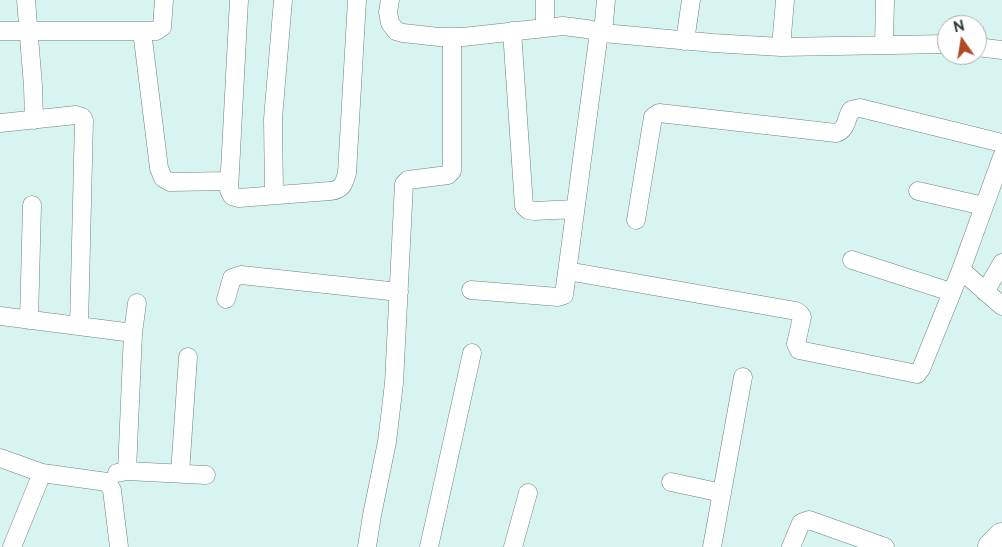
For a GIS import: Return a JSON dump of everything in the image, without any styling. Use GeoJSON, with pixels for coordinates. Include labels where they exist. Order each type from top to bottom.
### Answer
{"type":"FeatureCollection","features":[{"type":"Feature","properties":{"kind":"main road"},"geometry":{"type":"LineString","coordinates":[[992,547],[1002,536]]}},
{"type":"Feature","properties":{"kind":"street"},"geometry":{"type":"LineString","coordinates":[[26,0],[34,120]]}},
{"type":"Feature","properties":{"kind":"street"},"geometry":{"type":"LineString","coordinates":[[0,31],[156,31],[161,28],[164,0]]}},
{"type":"Feature","properties":{"kind":"street"},"geometry":{"type":"LineString","coordinates":[[238,0],[229,180],[229,192],[235,197],[336,190],[344,182],[357,0]]}},
{"type":"Feature","properties":{"kind":"street"},"geometry":{"type":"LineString","coordinates":[[274,195],[273,119],[283,0]]}},
{"type":"Feature","properties":{"kind":"street"},"geometry":{"type":"LineString","coordinates":[[390,0],[388,18],[396,31],[452,37],[545,27],[574,26],[601,32],[685,41],[781,47],[937,44]]}},
{"type":"Feature","properties":{"kind":"street"},"geometry":{"type":"LineString","coordinates":[[545,0],[545,27]]}},
{"type":"Feature","properties":{"kind":"street"},"geometry":{"type":"LineString","coordinates":[[472,290],[561,296],[565,293],[575,209],[606,0]]}},
{"type":"Feature","properties":{"kind":"street"},"geometry":{"type":"LineString","coordinates":[[685,41],[691,0]]}},
{"type":"Feature","properties":{"kind":"street"},"geometry":{"type":"LineString","coordinates":[[781,47],[785,0]]}},
{"type":"Feature","properties":{"kind":"street"},"geometry":{"type":"LineString","coordinates":[[884,0],[884,45]]}},
{"type":"Feature","properties":{"kind":"street"},"geometry":{"type":"LineString","coordinates":[[142,31],[159,168],[163,178],[170,182],[229,180]]}},
{"type":"Feature","properties":{"kind":"street"},"geometry":{"type":"LineString","coordinates":[[512,31],[524,206],[528,210],[534,211],[575,209]]}},
{"type":"Feature","properties":{"kind":"street"},"geometry":{"type":"LineString","coordinates":[[367,547],[387,442],[394,391],[404,183],[411,179],[452,172],[452,37]]}},
{"type":"Feature","properties":{"kind":"street"},"geometry":{"type":"LineString","coordinates":[[987,48],[1002,50]]}},
{"type":"Feature","properties":{"kind":"street"},"geometry":{"type":"LineString","coordinates":[[636,220],[654,117],[658,112],[836,133],[840,132],[844,127],[851,110],[860,108],[1002,143]]}},
{"type":"Feature","properties":{"kind":"street"},"geometry":{"type":"LineString","coordinates":[[0,123],[76,115],[84,120],[79,326]]}},
{"type":"Feature","properties":{"kind":"street"},"geometry":{"type":"LineString","coordinates":[[567,271],[796,311],[802,317],[796,344],[799,350],[917,374],[921,369],[961,270],[1002,157]]}},
{"type":"Feature","properties":{"kind":"street"},"geometry":{"type":"LineString","coordinates":[[918,191],[984,206]]}},
{"type":"Feature","properties":{"kind":"street"},"geometry":{"type":"LineString","coordinates":[[29,320],[32,204]]}},
{"type":"Feature","properties":{"kind":"street"},"geometry":{"type":"LineString","coordinates":[[852,260],[951,292]]}},
{"type":"Feature","properties":{"kind":"street"},"geometry":{"type":"LineString","coordinates":[[985,292],[1002,263]]}},
{"type":"Feature","properties":{"kind":"street"},"geometry":{"type":"LineString","coordinates":[[961,270],[1002,306]]}},
{"type":"Feature","properties":{"kind":"street"},"geometry":{"type":"LineString","coordinates":[[226,299],[232,278],[241,275],[399,292]]}},
{"type":"Feature","properties":{"kind":"street"},"geometry":{"type":"LineString","coordinates":[[127,471],[133,333],[137,303]]}},
{"type":"Feature","properties":{"kind":"street"},"geometry":{"type":"LineString","coordinates":[[0,316],[133,333]]}},
{"type":"Feature","properties":{"kind":"street"},"geometry":{"type":"LineString","coordinates":[[429,547],[472,353]]}},
{"type":"Feature","properties":{"kind":"street"},"geometry":{"type":"LineString","coordinates":[[180,473],[188,358]]}},
{"type":"Feature","properties":{"kind":"street"},"geometry":{"type":"LineString","coordinates":[[712,547],[743,377]]}},
{"type":"Feature","properties":{"kind":"street"},"geometry":{"type":"LineString","coordinates":[[0,458],[42,473],[107,482],[117,473],[127,471],[206,474]]}},
{"type":"Feature","properties":{"kind":"street"},"geometry":{"type":"LineString","coordinates":[[12,547],[42,473]]}},
{"type":"Feature","properties":{"kind":"street"},"geometry":{"type":"LineString","coordinates":[[107,482],[112,490],[120,547]]}},
{"type":"Feature","properties":{"kind":"street"},"geometry":{"type":"LineString","coordinates":[[670,482],[722,493]]}},
{"type":"Feature","properties":{"kind":"street"},"geometry":{"type":"LineString","coordinates":[[513,547],[528,493]]}},
{"type":"Feature","properties":{"kind":"street"},"geometry":{"type":"LineString","coordinates":[[791,547],[801,523],[808,520],[885,547]]}}]}
